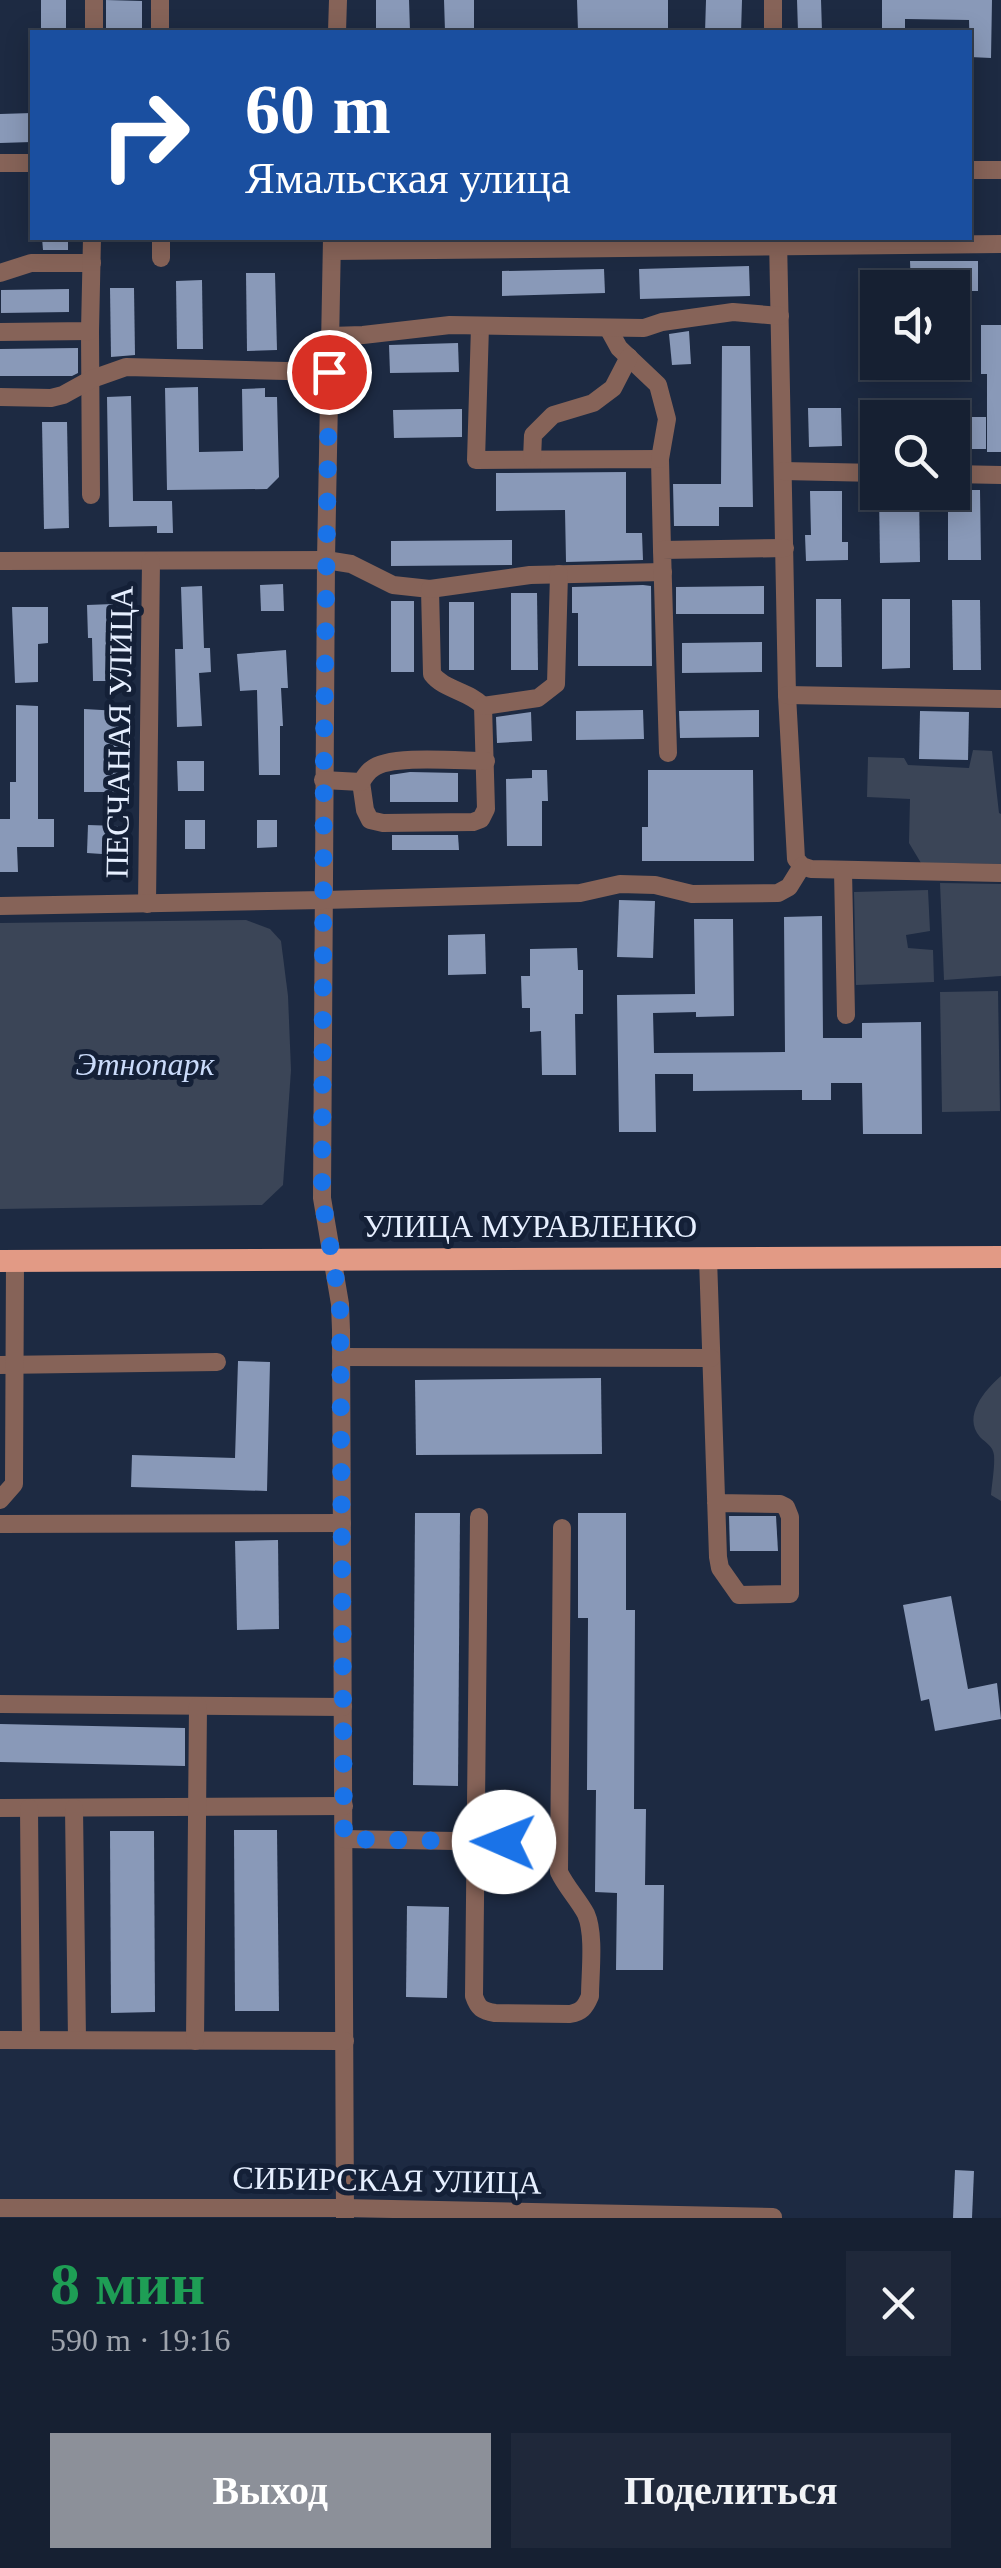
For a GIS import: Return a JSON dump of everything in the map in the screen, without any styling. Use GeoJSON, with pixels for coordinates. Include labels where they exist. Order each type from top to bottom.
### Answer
{"type":"FeatureCollection","features":[{"type":"Feature","properties":{"kind":"main road","name":"УЛИЦА МУРАВЛЕНКО"},"geometry":{"type":"LineString","coordinates":[[7,1261],[1001,1257]]}},
{"type":"Feature","properties":{"kind":"street"},"geometry":{"type":"LineString","coordinates":[[94,0],[94,30]]}},
{"type":"Feature","properties":{"kind":"street"},"geometry":{"type":"LineString","coordinates":[[160,0],[160,30]]}},
{"type":"Feature","properties":{"kind":"street"},"geometry":{"type":"LineString","coordinates":[[337,30],[338,0]]}},
{"type":"Feature","properties":{"kind":"street"},"geometry":{"type":"LineString","coordinates":[[772,0],[773,30]]}},
{"type":"Feature","properties":{"kind":"street"},"geometry":{"type":"LineString","coordinates":[[0,163],[30,163]]}},
{"type":"Feature","properties":{"kind":"street"},"geometry":{"type":"LineString","coordinates":[[972,170],[1001,170]]}},
{"type":"Feature","properties":{"kind":"street"},"geometry":{"type":"LineString","coordinates":[[91,494],[92,240]]}},
{"type":"Feature","properties":{"kind":"street"},"geometry":{"type":"LineString","coordinates":[[161,240],[161,258]]}},
{"type":"Feature","properties":{"kind":"street"},"geometry":{"type":"LineString","coordinates":[[778,242],[788,695],[796,859],[811,870],[1001,873]]}},
{"type":"Feature","properties":{"kind":"street"},"geometry":{"type":"LineString","coordinates":[[345,2213],[340,1304],[322,1198],[332,244],[1001,244]]}},
{"type":"Feature","properties":{"kind":"street"},"geometry":{"type":"LineString","coordinates":[[0,273],[31,263],[92,263]]}},
{"type":"Feature","properties":{"kind":"street"},"geometry":{"type":"LineString","coordinates":[[330,336],[450,325],[644,328],[732,312],[780,316]]}},
{"type":"Feature","properties":{"kind":"street"},"geometry":{"type":"LineString","coordinates":[[480,326],[476,460],[660,459]]}},
{"type":"Feature","properties":{"kind":"street"},"geometry":{"type":"LineString","coordinates":[[608,328],[619,348],[658,384],[667,419],[660,459],[668,753]]}},
{"type":"Feature","properties":{"kind":"street"},"geometry":{"type":"LineString","coordinates":[[0,332],[90,331]]}},
{"type":"Feature","properties":{"kind":"street"},"geometry":{"type":"LineString","coordinates":[[532,460],[532,435],[553,415],[593,402],[612,388],[629,357]]}},
{"type":"Feature","properties":{"kind":"street"},"geometry":{"type":"LineString","coordinates":[[0,397],[51,398],[126,367],[329,372]]}},
{"type":"Feature","properties":{"kind":"street"},"geometry":{"type":"LineString","coordinates":[[783,471],[860,473]]}},
{"type":"Feature","properties":{"kind":"street"},"geometry":{"type":"LineString","coordinates":[[970,475],[1001,476]]}},
{"type":"Feature","properties":{"kind":"street"},"geometry":{"type":"LineString","coordinates":[[662,550],[785,548]]}},
{"type":"Feature","properties":{"kind":"street"},"geometry":{"type":"LineString","coordinates":[[0,560],[326,560],[351,564],[393,585],[430,589],[530,575],[662,572]]}},
{"type":"Feature","properties":{"kind":"street","name":"ПЕСЧАНАЯ УЛИЦА"},"geometry":{"type":"LineString","coordinates":[[147,904],[152,561]]}},
{"type":"Feature","properties":{"kind":"street"},"geometry":{"type":"LineString","coordinates":[[484,706],[538,698],[556,684],[560,574]]}},
{"type":"Feature","properties":{"kind":"street"},"geometry":{"type":"LineString","coordinates":[[430,589],[432,674],[437,681],[484,706],[486,761],[486,809],[482,819],[473,822],[383,823],[370,820],[364,810],[362,782],[383,763],[486,761]]}},
{"type":"Feature","properties":{"kind":"street"},"geometry":{"type":"LineString","coordinates":[[788,695],[1001,699]]}},
{"type":"Feature","properties":{"kind":"street"},"geometry":{"type":"LineString","coordinates":[[324,780],[362,782]]}},
{"type":"Feature","properties":{"kind":"street"},"geometry":{"type":"LineString","coordinates":[[0,906],[580,893],[620,884],[655,885],[692,894],[778,893],[802,866]]}},
{"type":"Feature","properties":{"kind":"street"},"geometry":{"type":"LineString","coordinates":[[843,871],[846,1015]]}},
{"type":"Feature","properties":{"kind":"street"},"geometry":{"type":"LineString","coordinates":[[708,1258],[716,1503],[720,1568],[739,1596],[790,1594],[790,1518],[786,1507],[716,1503]]}},
{"type":"Feature","properties":{"kind":"street"},"geometry":{"type":"LineString","coordinates":[[0,1500],[14,1484],[7,1365],[7,1261]]}},
{"type":"Feature","properties":{"kind":"street"},"geometry":{"type":"LineString","coordinates":[[341,1357],[712,1358]]}},
{"type":"Feature","properties":{"kind":"street"},"geometry":{"type":"LineString","coordinates":[[7,1365],[217,1362]]}},
{"type":"Feature","properties":{"kind":"street"},"geometry":{"type":"LineString","coordinates":[[479,1517],[474,1996],[484,2011],[495,2013],[570,2014],[580,2012],[590,1996],[590,1925],[560,1872],[562,1528]]}},
{"type":"Feature","properties":{"kind":"street"},"geometry":{"type":"LineString","coordinates":[[0,1524],[342,1523]]}},
{"type":"Feature","properties":{"kind":"street"},"geometry":{"type":"LineString","coordinates":[[0,1704],[343,1707]]}},
{"type":"Feature","properties":{"kind":"street"},"geometry":{"type":"LineString","coordinates":[[195,2040],[198,1706]]}},
{"type":"Feature","properties":{"kind":"street"},"geometry":{"type":"LineString","coordinates":[[0,1808],[344,1806]]}},
{"type":"Feature","properties":{"kind":"street"},"geometry":{"type":"LineString","coordinates":[[29,1808],[30,2040]]}},
{"type":"Feature","properties":{"kind":"street"},"geometry":{"type":"LineString","coordinates":[[74,1808],[78,2040]]}},
{"type":"Feature","properties":{"kind":"street"},"geometry":{"type":"LineString","coordinates":[[344,1839],[559,1843]]}},
{"type":"Feature","properties":{"kind":"street"},"geometry":{"type":"LineString","coordinates":[[0,2040],[345,2041]]}},
{"type":"Feature","properties":{"kind":"street","name":"СИБИРСКАЯ УЛИЦА"},"geometry":{"type":"LineString","coordinates":[[0,2208],[773,2217]]}},
{"type":"Feature","properties":{"kind":"green space"},"geometry":{"type":"Polygon","coordinates":[[[973,750],[992,751],[1001,814],[1001,864],[921,863],[909,843],[910,799],[867,797],[868,757],[904,758],[908,765],[969,768],[973,750]]]}},
{"type":"Feature","properties":{"kind":"green space"},"geometry":{"type":"Polygon","coordinates":[[[940,883],[1001,884],[1001,976],[944,980],[940,883]]]}},
{"type":"Feature","properties":{"kind":"green space"},"geometry":{"type":"Polygon","coordinates":[[[928,890],[930,931],[906,935],[908,948],[933,950],[934,982],[856,985],[854,892],[928,890]]]}},
{"type":"Feature","properties":{"kind":"green space","name":"Этнопарк"},"geometry":{"type":"Polygon","coordinates":[[[246,920],[270,929],[281,941],[291,1070],[283,1185],[262,1205],[0,1209],[0,923],[246,920]]]}},
{"type":"Feature","properties":{"kind":"green space"},"geometry":{"type":"Polygon","coordinates":[[[998,991],[1000,1111],[942,1112],[940,992],[998,991]]]}},
{"type":"Feature","properties":{"kind":"green space"},"geometry":{"type":"Polygon","coordinates":[[[1001,1376],[1001,1501],[991,1495],[993,1452],[973,1421],[978,1404],[1001,1376]]]}},
{"type":"Feature","properties":{"kind":"building"},"geometry":{"type":"Polygon","coordinates":[[[41,0],[66,0],[66,30],[41,30],[41,0]]]}},
{"type":"Feature","properties":{"kind":"building"},"geometry":{"type":"Polygon","coordinates":[[[106,0],[142,1],[142,30],[106,30],[106,0]]]}},
{"type":"Feature","properties":{"kind":"building"},"geometry":{"type":"Polygon","coordinates":[[[376,0],[409,0],[410,30],[376,30],[376,0]]]}},
{"type":"Feature","properties":{"kind":"building"},"geometry":{"type":"Polygon","coordinates":[[[444,0],[474,0],[474,30],[445,30],[444,0]]]}},
{"type":"Feature","properties":{"kind":"building"},"geometry":{"type":"Polygon","coordinates":[[[577,0],[668,0],[668,30],[578,30],[577,0]]]}},
{"type":"Feature","properties":{"kind":"building"},"geometry":{"type":"Polygon","coordinates":[[[706,0],[742,0],[741,30],[705,30],[706,0]]]}},
{"type":"Feature","properties":{"kind":"building"},"geometry":{"type":"Polygon","coordinates":[[[797,0],[821,0],[822,30],[798,30],[797,0]]]}},
{"type":"Feature","properties":{"kind":"building"},"geometry":{"type":"Polygon","coordinates":[[[882,0],[992,0],[991,58],[972,57],[969,20],[905,19],[905,30],[882,30],[882,0]]]}},
{"type":"Feature","properties":{"kind":"building"},"geometry":{"type":"Polygon","coordinates":[[[30,113],[30,142],[0,143],[0,114],[30,113]]]}},
{"type":"Feature","properties":{"kind":"building"},"geometry":{"type":"Polygon","coordinates":[[[42,240],[68,240],[68,250],[43,250],[42,240]]]}},
{"type":"Feature","properties":{"kind":"building"},"geometry":{"type":"Polygon","coordinates":[[[910,261],[978,261],[978,291],[970,291],[970,270],[910,270],[910,261]]]}},
{"type":"Feature","properties":{"kind":"building"},"geometry":{"type":"Polygon","coordinates":[[[749,266],[750,296],[640,299],[639,269],[749,266]]]}},
{"type":"Feature","properties":{"kind":"building"},"geometry":{"type":"Polygon","coordinates":[[[604,269],[605,293],[502,296],[502,271],[604,269]]]}},
{"type":"Feature","properties":{"kind":"building"},"geometry":{"type":"Polygon","coordinates":[[[246,273],[275,273],[277,350],[247,351],[246,273]]]}},
{"type":"Feature","properties":{"kind":"building"},"geometry":{"type":"Polygon","coordinates":[[[202,280],[203,349],[177,349],[176,281],[202,280]]]}},
{"type":"Feature","properties":{"kind":"building"},"geometry":{"type":"Polygon","coordinates":[[[110,288],[134,288],[135,355],[111,357],[110,288]]]}},
{"type":"Feature","properties":{"kind":"building"},"geometry":{"type":"Polygon","coordinates":[[[69,289],[69,312],[1,313],[1,290],[69,289]]]}},
{"type":"Feature","properties":{"kind":"building"},"geometry":{"type":"Polygon","coordinates":[[[981,325],[1001,325],[1001,452],[987,452],[987,374],[981,374],[981,325]]]}},
{"type":"Feature","properties":{"kind":"building"},"geometry":{"type":"Polygon","coordinates":[[[689,331],[691,364],[672,365],[669,334],[689,331]]]}},
{"type":"Feature","properties":{"kind":"building"},"geometry":{"type":"Polygon","coordinates":[[[458,343],[459,372],[390,373],[389,345],[458,343]]]}},
{"type":"Feature","properties":{"kind":"building"},"geometry":{"type":"Polygon","coordinates":[[[722,346],[750,346],[753,507],[719,507],[719,526],[674,526],[673,484],[721,484],[722,346]]]}},
{"type":"Feature","properties":{"kind":"building"},"geometry":{"type":"Polygon","coordinates":[[[78,348],[78,373],[72,376],[0,376],[0,349],[78,348]]]}},
{"type":"Feature","properties":{"kind":"building"},"geometry":{"type":"Polygon","coordinates":[[[198,387],[199,452],[243,451],[242,389],[265,388],[265,397],[277,397],[279,477],[267,489],[167,490],[165,388],[198,387]]]}},
{"type":"Feature","properties":{"kind":"building"},"geometry":{"type":"Polygon","coordinates":[[[131,396],[133,501],[172,501],[173,533],[157,533],[157,526],[109,527],[107,397],[131,396]]]}},
{"type":"Feature","properties":{"kind":"building"},"geometry":{"type":"Polygon","coordinates":[[[808,408],[841,408],[842,446],[809,447],[808,408]]]}},
{"type":"Feature","properties":{"kind":"building"},"geometry":{"type":"Polygon","coordinates":[[[462,409],[462,437],[394,438],[393,410],[462,409]]]}},
{"type":"Feature","properties":{"kind":"building"},"geometry":{"type":"Polygon","coordinates":[[[970,417],[986,417],[986,449],[970,449],[970,417]]]}},
{"type":"Feature","properties":{"kind":"building"},"geometry":{"type":"Polygon","coordinates":[[[42,422],[67,422],[69,528],[44,529],[42,422]]]}},
{"type":"Feature","properties":{"kind":"building"},"geometry":{"type":"Polygon","coordinates":[[[626,472],[626,533],[642,533],[643,560],[566,562],[565,510],[496,511],[496,473],[626,472]]]}},
{"type":"Feature","properties":{"kind":"building"},"geometry":{"type":"Polygon","coordinates":[[[970,490],[980,490],[981,560],[948,560],[948,510],[970,510],[970,490]]]}},
{"type":"Feature","properties":{"kind":"building"},"geometry":{"type":"Polygon","coordinates":[[[810,491],[842,491],[842,542],[848,542],[848,560],[806,561],[805,535],[811,535],[810,491]]]}},
{"type":"Feature","properties":{"kind":"building"},"geometry":{"type":"Polygon","coordinates":[[[879,510],[919,510],[920,562],[880,563],[879,510]]]}},
{"type":"Feature","properties":{"kind":"building"},"geometry":{"type":"Polygon","coordinates":[[[512,540],[512,565],[391,566],[391,541],[512,540]]]}},
{"type":"Feature","properties":{"kind":"building"},"geometry":{"type":"Polygon","coordinates":[[[283,584],[284,611],[261,611],[260,585],[283,584]]]}},
{"type":"Feature","properties":{"kind":"building"},"geometry":{"type":"Polygon","coordinates":[[[202,586],[204,648],[210,648],[211,672],[199,673],[202,726],[177,727],[175,649],[183,649],[181,587],[202,586]]]}},
{"type":"Feature","properties":{"kind":"building"},"geometry":{"type":"Polygon","coordinates":[[[651,586],[652,666],[578,666],[578,613],[572,613],[572,587],[651,586]]]}},
{"type":"Feature","properties":{"kind":"building"},"geometry":{"type":"Polygon","coordinates":[[[764,586],[764,614],[676,614],[676,587],[764,586]]]}},
{"type":"Feature","properties":{"kind":"building"},"geometry":{"type":"Polygon","coordinates":[[[511,593],[537,593],[538,670],[511,670],[511,593]]]}},
{"type":"Feature","properties":{"kind":"building"},"geometry":{"type":"Polygon","coordinates":[[[816,599],[841,599],[842,667],[816,667],[816,599]]]}},
{"type":"Feature","properties":{"kind":"building"},"geometry":{"type":"Polygon","coordinates":[[[882,599],[910,599],[910,668],[882,669],[882,599]]]}},
{"type":"Feature","properties":{"kind":"building"},"geometry":{"type":"Polygon","coordinates":[[[952,600],[980,600],[981,670],[953,670],[952,600]]]}},
{"type":"Feature","properties":{"kind":"building"},"geometry":{"type":"Polygon","coordinates":[[[391,601],[414,601],[414,672],[391,672],[391,601]]]}},
{"type":"Feature","properties":{"kind":"building"},"geometry":{"type":"Polygon","coordinates":[[[449,602],[474,602],[474,670],[449,670],[449,602]]]}},
{"type":"Feature","properties":{"kind":"building"},"geometry":{"type":"Polygon","coordinates":[[[113,604],[118,681],[93,681],[87,605],[113,604]]]}},
{"type":"Feature","properties":{"kind":"building"},"geometry":{"type":"Polygon","coordinates":[[[12,607],[48,607],[48,643],[38,644],[38,682],[15,683],[12,607]]]}},
{"type":"Feature","properties":{"kind":"building"},"geometry":{"type":"Polygon","coordinates":[[[762,642],[762,672],[682,673],[682,643],[762,642]]]}},
{"type":"Feature","properties":{"kind":"building"},"geometry":{"type":"Polygon","coordinates":[[[286,650],[288,688],[281,688],[280,775],[259,775],[257,690],[240,691],[237,654],[286,650]]]}},
{"type":"Feature","properties":{"kind":"building"},"geometry":{"type":"Polygon","coordinates":[[[16,705],[38,706],[38,819],[54,819],[54,847],[17,847],[18,872],[0,872],[0,819],[10,819],[10,782],[16,782],[16,705]]]}},
{"type":"Feature","properties":{"kind":"building"},"geometry":{"type":"Polygon","coordinates":[[[84,709],[119,711],[117,792],[84,792],[84,709]]]}},
{"type":"Feature","properties":{"kind":"building"},"geometry":{"type":"Polygon","coordinates":[[[643,710],[644,739],[576,740],[576,711],[643,710]]]}},
{"type":"Feature","properties":{"kind":"building"},"geometry":{"type":"Polygon","coordinates":[[[759,710],[759,737],[680,738],[679,711],[759,710]]]}},
{"type":"Feature","properties":{"kind":"building"},"geometry":{"type":"Polygon","coordinates":[[[920,711],[969,712],[968,760],[919,759],[920,711]]]}},
{"type":"Feature","properties":{"kind":"building"},"geometry":{"type":"Polygon","coordinates":[[[531,712],[532,741],[497,743],[496,717],[531,712]]]}},
{"type":"Feature","properties":{"kind":"building"},"geometry":{"type":"Polygon","coordinates":[[[177,761],[204,761],[204,791],[178,791],[177,761]]]}},
{"type":"Feature","properties":{"kind":"building"},"geometry":{"type":"Polygon","coordinates":[[[532,770],[547,770],[548,801],[542,801],[542,846],[507,846],[506,779],[532,778],[532,770]]]}},
{"type":"Feature","properties":{"kind":"building"},"geometry":{"type":"Polygon","coordinates":[[[648,770],[753,770],[754,861],[642,861],[642,827],[648,827],[648,770]]]}},
{"type":"Feature","properties":{"kind":"building"},"geometry":{"type":"Polygon","coordinates":[[[458,773],[458,802],[390,802],[390,775],[458,773]]]}},
{"type":"Feature","properties":{"kind":"building"},"geometry":{"type":"Polygon","coordinates":[[[185,820],[205,820],[205,849],[185,849],[185,820]]]}},
{"type":"Feature","properties":{"kind":"building"},"geometry":{"type":"Polygon","coordinates":[[[257,820],[277,820],[277,847],[257,848],[257,820]]]}},
{"type":"Feature","properties":{"kind":"building"},"geometry":{"type":"Polygon","coordinates":[[[88,825],[118,826],[117,855],[87,853],[88,825]]]}},
{"type":"Feature","properties":{"kind":"building"},"geometry":{"type":"Polygon","coordinates":[[[392,835],[458,835],[459,850],[392,850],[392,835]]]}},
{"type":"Feature","properties":{"kind":"building"},"geometry":{"type":"Polygon","coordinates":[[[619,900],[655,901],[653,958],[617,957],[619,900]]]}},
{"type":"Feature","properties":{"kind":"building"},"geometry":{"type":"Polygon","coordinates":[[[822,916],[823,1038],[862,1038],[862,1023],[921,1022],[922,1134],[863,1134],[862,1083],[831,1083],[831,1100],[802,1100],[802,1090],[693,1091],[693,1074],[655,1074],[656,1132],[619,1132],[617,995],[695,994],[694,919],[733,919],[734,1016],[653,1013],[654,1053],[785,1052],[784,917],[822,916]]]}},
{"type":"Feature","properties":{"kind":"building"},"geometry":{"type":"Polygon","coordinates":[[[485,934],[486,974],[448,975],[448,935],[485,934]]]}},
{"type":"Feature","properties":{"kind":"building"},"geometry":{"type":"Polygon","coordinates":[[[577,948],[578,970],[583,970],[583,1014],[575,1014],[576,1075],[542,1075],[541,1031],[530,1032],[530,1008],[522,1008],[521,976],[530,976],[530,949],[577,948]]]}},
{"type":"Feature","properties":{"kind":"building"},"geometry":{"type":"Polygon","coordinates":[[[238,1361],[270,1362],[267,1491],[131,1487],[132,1455],[235,1458],[238,1361]]]}},
{"type":"Feature","properties":{"kind":"building"},"geometry":{"type":"Polygon","coordinates":[[[601,1378],[602,1454],[416,1455],[415,1380],[601,1378]]]}},
{"type":"Feature","properties":{"kind":"building"},"geometry":{"type":"Polygon","coordinates":[[[415,1513],[460,1513],[458,1786],[413,1785],[415,1513]]]}},
{"type":"Feature","properties":{"kind":"building"},"geometry":{"type":"Polygon","coordinates":[[[578,1513],[626,1513],[626,1610],[635,1610],[634,1809],[646,1809],[645,1885],[664,1885],[663,1970],[616,1970],[617,1893],[595,1892],[596,1790],[587,1790],[588,1618],[578,1618],[578,1513]]]}},
{"type":"Feature","properties":{"kind":"building"},"geometry":{"type":"Polygon","coordinates":[[[729,1516],[776,1516],[778,1551],[730,1551],[729,1516]]]}},
{"type":"Feature","properties":{"kind":"building"},"geometry":{"type":"Polygon","coordinates":[[[278,1540],[279,1629],[237,1630],[235,1541],[278,1540]]]}},
{"type":"Feature","properties":{"kind":"building"},"geometry":{"type":"Polygon","coordinates":[[[951,1596],[968,1689],[997,1683],[1001,1719],[935,1731],[929,1699],[921,1701],[903,1605],[951,1596]]]}},
{"type":"Feature","properties":{"kind":"building"},"geometry":{"type":"Polygon","coordinates":[[[0,1724],[185,1728],[185,1766],[0,1762],[0,1724]]]}},
{"type":"Feature","properties":{"kind":"building"},"geometry":{"type":"Polygon","coordinates":[[[234,1830],[277,1830],[279,2011],[235,2011],[234,1830]]]}},
{"type":"Feature","properties":{"kind":"building"},"geometry":{"type":"Polygon","coordinates":[[[110,1831],[154,1831],[155,2012],[111,2013],[110,1831]]]}},
{"type":"Feature","properties":{"kind":"building"},"geometry":{"type":"Polygon","coordinates":[[[407,1906],[449,1907],[447,1998],[406,1997],[407,1906]]]}},
{"type":"Feature","properties":{"kind":"building"},"geometry":{"type":"Polygon","coordinates":[[[955,2170],[974,2171],[972,2218],[953,2218],[955,2170]]]}},
{"type":"Feature","properties":{"kind":"route"},"geometry":{"type":"LineString","coordinates":[[329,372],[322,1198],[340,1304],[344,1839],[504,1842]]}}]}
